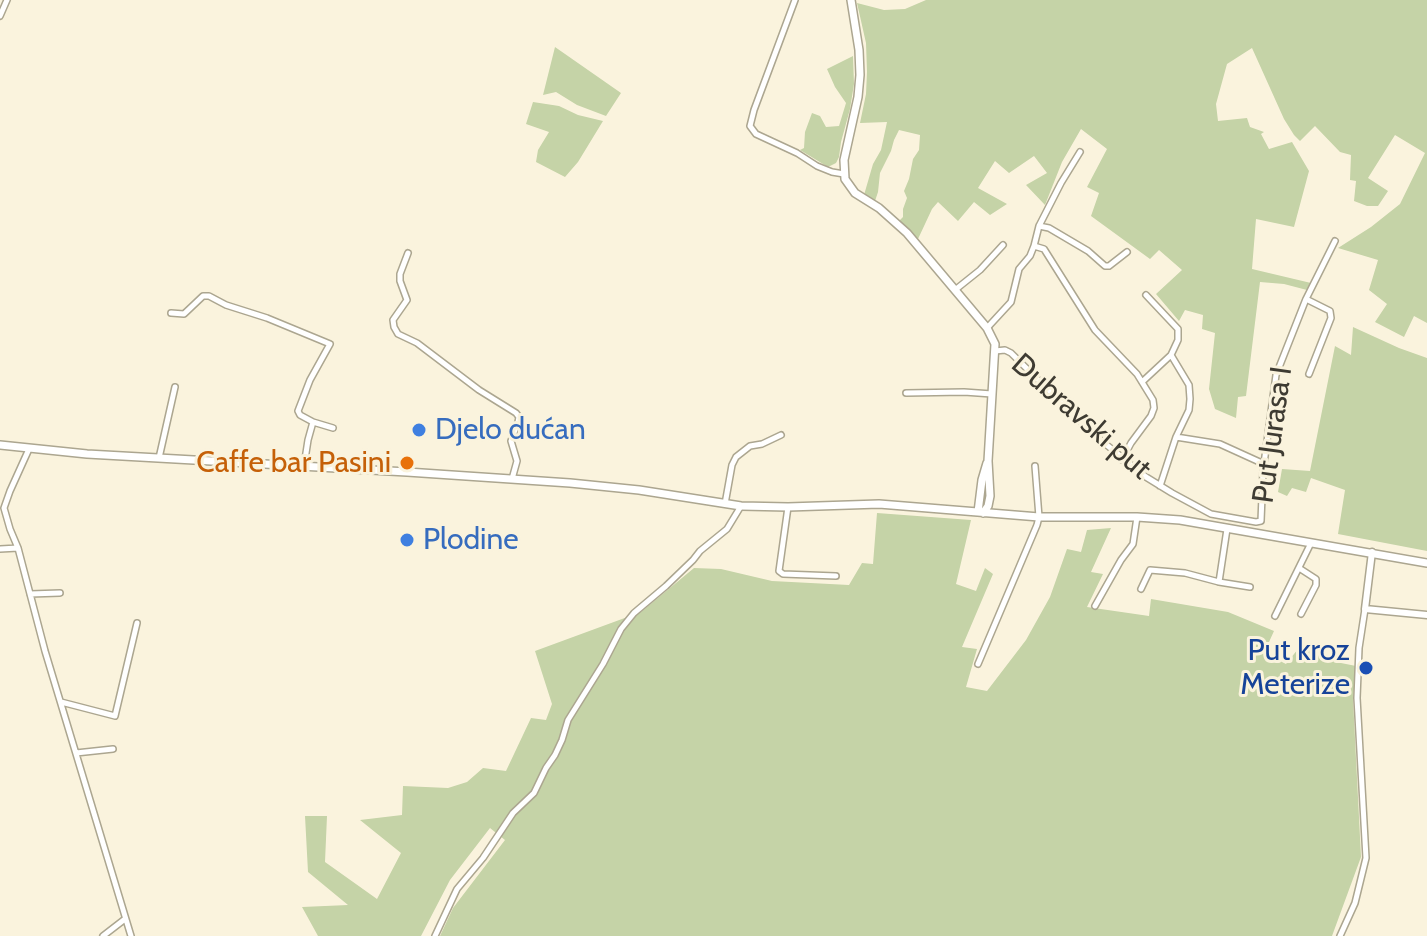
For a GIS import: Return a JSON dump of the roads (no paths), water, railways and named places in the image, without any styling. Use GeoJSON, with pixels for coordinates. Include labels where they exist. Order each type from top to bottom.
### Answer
{"type":"FeatureCollection","features":[{"type":"Feature","properties":{"kind":"main road"},"geometry":{"type":"LineString","coordinates":[[844,174],[860,75],[851,0]]}},
{"type":"Feature","properties":{"kind":"main road","name":"Dubravski put"},"geometry":{"type":"LineString","coordinates":[[844,174],[855,193],[879,208],[907,233],[992,337],[995,351],[988,461],[990,496],[988,506],[981,512]]}},
{"type":"Feature","properties":{"kind":"main road"},"geometry":{"type":"LineString","coordinates":[[0,445],[159,459],[512,479],[639,490],[741,506],[879,504],[1039,517],[1180,520],[1427,563]]}},
{"type":"Feature","properties":{"kind":"main road","name":"Dubravski put"},"geometry":{"type":"LineString","coordinates":[[981,512],[982,480],[988,461]]}},
{"type":"Feature","properties":{"kind":"main road"},"geometry":{"type":"LineString","coordinates":[[990,496],[1001,510],[1013,515]]}},
{"type":"Feature","properties":{"kind":"street"},"geometry":{"type":"LineString","coordinates":[[0,16],[7,0]]}},
{"type":"Feature","properties":{"kind":"street"},"geometry":{"type":"LineString","coordinates":[[795,0],[750,126],[756,134],[817,166],[844,174]]}},
{"type":"Feature","properties":{"kind":"street"},"geometry":{"type":"LineString","coordinates":[[987,328],[1011,302],[1019,269],[1030,256],[1039,226],[1080,152]]}},
{"type":"Feature","properties":{"kind":"street"},"geometry":{"type":"LineString","coordinates":[[1039,226],[1049,228],[1088,251],[1105,266],[1127,252]]}},
{"type":"Feature","properties":{"kind":"street","name":"Put Jurasa I"},"geometry":{"type":"LineString","coordinates":[[1256,522],[1261,521],[1263,513],[1264,464],[1276,375],[1306,299],[1335,241]]}},
{"type":"Feature","properties":{"kind":"street"},"geometry":{"type":"LineString","coordinates":[[955,290],[980,270],[1003,245]]}},
{"type":"Feature","properties":{"kind":"street"},"geometry":{"type":"LineString","coordinates":[[1034,246],[1044,249],[1095,330],[1137,374],[1153,400],[1151,416],[1122,460]]}},
{"type":"Feature","properties":{"kind":"street"},"geometry":{"type":"LineString","coordinates":[[408,253],[400,274],[407,300],[393,320],[394,327],[398,334],[417,343],[479,390],[516,413],[519,417],[511,441],[517,461],[512,479]]}},
{"type":"Feature","properties":{"kind":"street"},"geometry":{"type":"LineString","coordinates":[[1142,382],[1171,355],[1178,340],[1178,329],[1146,295]]}},
{"type":"Feature","properties":{"kind":"street"},"geometry":{"type":"LineString","coordinates":[[171,313],[184,314],[203,296],[209,296],[330,344],[310,380],[298,411],[313,422],[333,428]]}},
{"type":"Feature","properties":{"kind":"street","name":"Put Jurasa I"},"geometry":{"type":"LineString","coordinates":[[1306,299],[1330,311],[1331,318],[1309,374]]}},
{"type":"Feature","properties":{"kind":"street","name":"Dubravski put"},"geometry":{"type":"LineString","coordinates":[[995,351],[1011,353],[1122,460],[1160,486],[1211,514],[1256,522]]}},
{"type":"Feature","properties":{"kind":"street"},"geometry":{"type":"LineString","coordinates":[[1160,486],[1176,437],[1189,410],[1190,399],[1189,385],[1171,355]]}},
{"type":"Feature","properties":{"kind":"street"},"geometry":{"type":"LineString","coordinates":[[159,459],[175,387]]}},
{"type":"Feature","properties":{"kind":"street"},"geometry":{"type":"LineString","coordinates":[[906,393],[992,394]]}},
{"type":"Feature","properties":{"kind":"street"},"geometry":{"type":"LineString","coordinates":[[304,466],[313,422]]}},
{"type":"Feature","properties":{"kind":"street"},"geometry":{"type":"LineString","coordinates":[[725,504],[736,457],[750,446],[781,435]]}},
{"type":"Feature","properties":{"kind":"street"},"geometry":{"type":"LineString","coordinates":[[1176,437],[1220,444],[1264,464]]}},
{"type":"Feature","properties":{"kind":"street"},"geometry":{"type":"LineString","coordinates":[[29,449],[4,508],[131,936]]}},
{"type":"Feature","properties":{"kind":"street"},"geometry":{"type":"LineString","coordinates":[[978,664],[1034,536],[1039,517],[1035,466]]}},
{"type":"Feature","properties":{"kind":"street"},"geometry":{"type":"LineString","coordinates":[[435,936],[457,889],[483,858],[513,813],[534,793],[562,740],[568,720],[621,629],[634,613],[727,529],[741,506]]}},
{"type":"Feature","properties":{"kind":"street"},"geometry":{"type":"LineString","coordinates":[[788,507],[779,571],[783,574],[836,576]]}},
{"type":"Feature","properties":{"kind":"street"},"geometry":{"type":"LineString","coordinates":[[1095,606],[1133,544],[1137,517]]}},
{"type":"Feature","properties":{"kind":"street"},"geometry":{"type":"LineString","coordinates":[[1219,582],[1227,528]]}},
{"type":"Feature","properties":{"kind":"street"},"geometry":{"type":"LineString","coordinates":[[1275,616],[1312,542]]}},
{"type":"Feature","properties":{"kind":"street"},"geometry":{"type":"LineString","coordinates":[[0,549],[18,548]]}},
{"type":"Feature","properties":{"kind":"street"},"geometry":{"type":"LineString","coordinates":[[1340,936],[1355,903],[1366,858],[1357,698],[1359,648],[1372,552]]}},
{"type":"Feature","properties":{"kind":"street"},"geometry":{"type":"LineString","coordinates":[[1299,568],[1316,579],[1301,614]]}},
{"type":"Feature","properties":{"kind":"street"},"geometry":{"type":"LineString","coordinates":[[1141,589],[1150,570],[1185,573],[1250,587]]}},
{"type":"Feature","properties":{"kind":"street"},"geometry":{"type":"LineString","coordinates":[[30,594],[60,593]]}},
{"type":"Feature","properties":{"kind":"street"},"geometry":{"type":"LineString","coordinates":[[1365,609],[1427,615]]}},
{"type":"Feature","properties":{"kind":"street"},"geometry":{"type":"LineString","coordinates":[[61,702],[115,716],[137,623]]}},
{"type":"Feature","properties":{"kind":"street"},"geometry":{"type":"LineString","coordinates":[[76,753],[113,749]]}},
{"type":"Feature","properties":{"kind":"street"},"geometry":{"type":"LineString","coordinates":[[103,936],[125,919]]}},
{"type":"Feature","properties":{"kind":"place","name":"Djelo dućan"},"geometry":{"type":"Point","coordinates":[419,430]}},
{"type":"Feature","properties":{"kind":"place","name":"Caffe bar Pasini"},"geometry":{"type":"Point","coordinates":[407,463]}},
{"type":"Feature","properties":{"kind":"place","name":"Plodine"},"geometry":{"type":"Point","coordinates":[407,540]}},
{"type":"Feature","properties":{"kind":"place","name":"Put kroz Meterize"},"geometry":{"type":"Point","coordinates":[1366,668]}}]}
